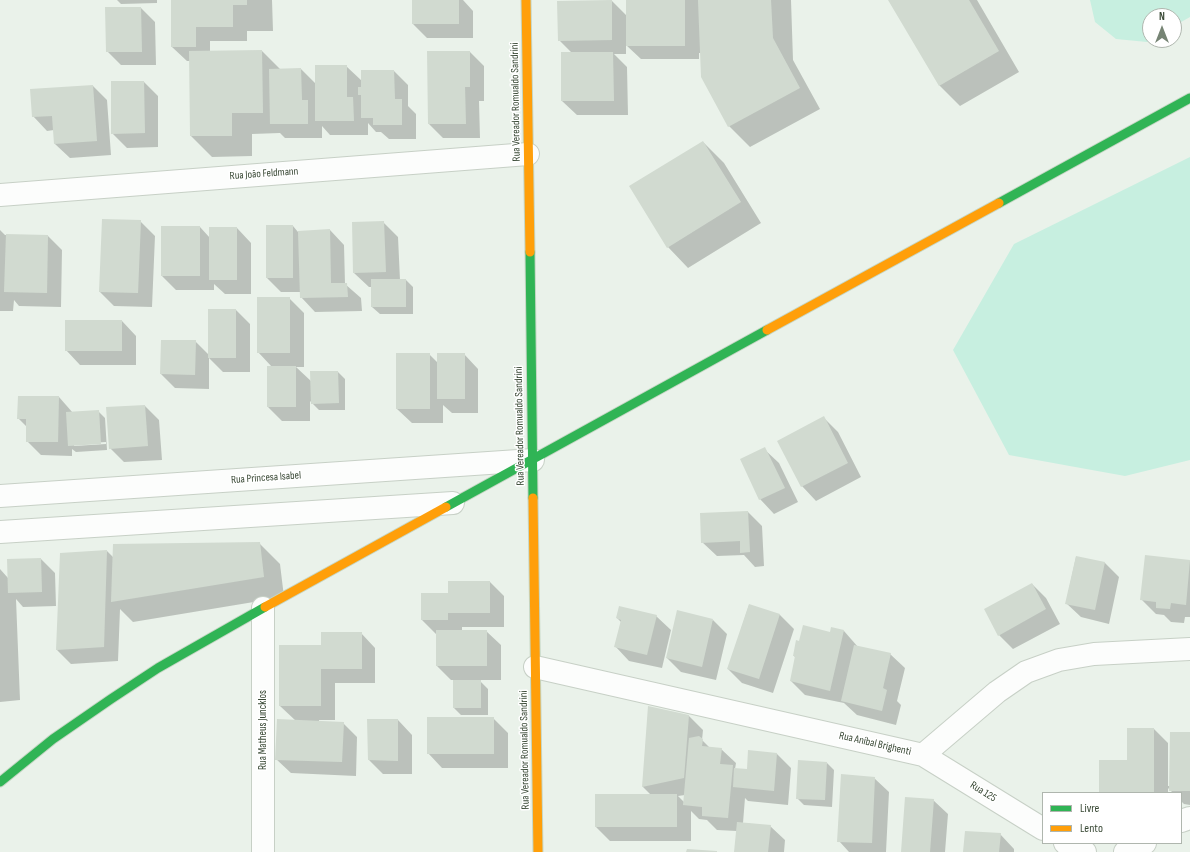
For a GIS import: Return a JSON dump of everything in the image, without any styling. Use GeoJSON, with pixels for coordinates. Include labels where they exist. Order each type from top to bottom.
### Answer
{"type":"FeatureCollection","features":[{"type":"Feature","properties":{"kind":"main road","name":"Rua Vereador Romualdo Sandrini"},"geometry":{"type":"LineString","coordinates":[[526,0],[538,852]]}},
{"type":"Feature","properties":{"kind":"main road"},"geometry":{"type":"LineString","coordinates":[[0,782],[53,739],[110,699],[158,668],[453,503],[1190,98]]}},
{"type":"Feature","properties":{"kind":"street","name":"Rua João Feldmann"},"geometry":{"type":"LineString","coordinates":[[0,195],[528,154]]}},
{"type":"Feature","properties":{"kind":"street","name":"Rua Princesa Isabel"},"geometry":{"type":"LineString","coordinates":[[0,496],[533,460]]}},
{"type":"Feature","properties":{"kind":"street"},"geometry":{"type":"LineString","coordinates":[[0,532],[453,503]]}},
{"type":"Feature","properties":{"kind":"street","name":"Rua Matheus Juncklos"},"geometry":{"type":"LineString","coordinates":[[263,608],[263,852]]}},
{"type":"Feature","properties":{"kind":"street","name":"Rua Aníbal Brighenti"},"geometry":{"type":"LineString","coordinates":[[535,667],[923,755],[997,692],[1026,672],[1059,660],[1094,654],[1190,649]]}},
{"type":"Feature","properties":{"kind":"street","name":"Rua 125"},"geometry":{"type":"LineString","coordinates":[[923,755],[1042,828]]}},
{"type":"Feature","properties":{"kind":"street"},"geometry":{"type":"LineString","coordinates":[[1067,844],[1075,849],[1086,852]]}},
{"type":"Feature","properties":{"kind":"street"},"geometry":{"type":"LineString","coordinates":[[1125,852],[1143,844]]}},
{"type":"Feature","properties":{"kind":"green space"},"geometry":{"type":"Polygon","coordinates":[[[1090,0],[1190,0],[1190,17],[1182,22],[1182,8],[1142,8],[1142,42],[1116,39],[1095,22],[1090,0]]]}},
{"type":"Feature","properties":{"kind":"green space"},"geometry":{"type":"Polygon","coordinates":[[[1190,157],[1190,460],[1125,476],[1009,455],[953,350],[1014,244],[1190,157]]]}},
{"type":"Feature","properties":{"kind":"building"},"geometry":{"type":"Polygon","coordinates":[[[171,0],[247,0],[247,5],[233,5],[233,27],[196,27],[196,47],[171,47],[171,0]]]}},
{"type":"Feature","properties":{"kind":"building"},"geometry":{"type":"Polygon","coordinates":[[[412,0],[459,0],[459,24],[412,24],[412,0]]]}},
{"type":"Feature","properties":{"kind":"building"},"geometry":{"type":"Polygon","coordinates":[[[612,0],[612,40],[558,41],[557,1],[612,0]]]}},
{"type":"Feature","properties":{"kind":"building"},"geometry":{"type":"Polygon","coordinates":[[[626,0],[685,0],[685,46],[626,46],[626,0]]]}},
{"type":"Feature","properties":{"kind":"building"},"geometry":{"type":"Polygon","coordinates":[[[698,0],[771,0],[773,38],[800,88],[728,127],[701,77],[698,0]]]}},
{"type":"Feature","properties":{"kind":"building"},"geometry":{"type":"Polygon","coordinates":[[[888,0],[969,0],[999,51],[939,86],[888,0]]]}},
{"type":"Feature","properties":{"kind":"building"},"geometry":{"type":"Polygon","coordinates":[[[105,7],[141,7],[142,52],[106,52],[105,7]]]}},
{"type":"Feature","properties":{"kind":"building"},"geometry":{"type":"Polygon","coordinates":[[[262,50],[263,113],[232,113],[232,136],[190,136],[189,51],[262,50]]]}},
{"type":"Feature","properties":{"kind":"building"},"geometry":{"type":"Polygon","coordinates":[[[427,51],[470,51],[470,87],[465,87],[466,124],[428,124],[427,51]]]}},
{"type":"Feature","properties":{"kind":"building"},"geometry":{"type":"Polygon","coordinates":[[[561,52],[613,52],[614,101],[561,101],[561,52]]]}},
{"type":"Feature","properties":{"kind":"building"},"geometry":{"type":"Polygon","coordinates":[[[315,65],[347,65],[347,97],[353,97],[354,121],[315,121],[315,65]]]}},
{"type":"Feature","properties":{"kind":"building"},"geometry":{"type":"Polygon","coordinates":[[[301,68],[302,100],[308,100],[308,124],[270,124],[269,69],[301,68]]]}},
{"type":"Feature","properties":{"kind":"building"},"geometry":{"type":"Polygon","coordinates":[[[361,70],[394,70],[395,99],[402,99],[402,125],[373,125],[373,118],[361,118],[361,95],[358,95],[358,87],[361,87],[361,70]]]}},
{"type":"Feature","properties":{"kind":"building"},"geometry":{"type":"Polygon","coordinates":[[[111,81],[144,81],[145,133],[111,134],[111,81]]]}},
{"type":"Feature","properties":{"kind":"building"},"geometry":{"type":"Polygon","coordinates":[[[93,85],[97,141],[54,144],[52,116],[32,117],[30,89],[93,85]]]}},
{"type":"Feature","properties":{"kind":"building"},"geometry":{"type":"Polygon","coordinates":[[[703,141],[741,202],[667,248],[629,186],[703,141]]]}},
{"type":"Feature","properties":{"kind":"building"},"geometry":{"type":"Polygon","coordinates":[[[102,219],[141,220],[138,293],[99,292],[102,219]]]}},
{"type":"Feature","properties":{"kind":"building"},"geometry":{"type":"Polygon","coordinates":[[[384,221],[386,272],[353,273],[352,222],[384,221]]]}},
{"type":"Feature","properties":{"kind":"building"},"geometry":{"type":"Polygon","coordinates":[[[266,225],[293,225],[293,278],[266,278],[266,225]]]}},
{"type":"Feature","properties":{"kind":"building"},"geometry":{"type":"Polygon","coordinates":[[[161,226],[200,226],[200,276],[161,276],[161,226]]]}},
{"type":"Feature","properties":{"kind":"building"},"geometry":{"type":"Polygon","coordinates":[[[209,227],[237,227],[237,280],[209,280],[209,227]]]}},
{"type":"Feature","properties":{"kind":"building"},"geometry":{"type":"Polygon","coordinates":[[[330,229],[331,283],[347,283],[348,297],[300,298],[298,231],[330,229]]]}},
{"type":"Feature","properties":{"kind":"building"},"geometry":{"type":"Polygon","coordinates":[[[6,234],[48,235],[47,293],[4,292],[6,234]]]}},
{"type":"Feature","properties":{"kind":"building"},"geometry":{"type":"Polygon","coordinates":[[[371,279],[406,279],[406,307],[371,307],[371,279]]]}},
{"type":"Feature","properties":{"kind":"building"},"geometry":{"type":"Polygon","coordinates":[[[257,297],[290,297],[290,353],[257,353],[257,297]]]}},
{"type":"Feature","properties":{"kind":"building"},"geometry":{"type":"Polygon","coordinates":[[[208,309],[236,309],[236,358],[208,358],[208,309]]]}},
{"type":"Feature","properties":{"kind":"building"},"geometry":{"type":"Polygon","coordinates":[[[65,320],[122,320],[122,351],[65,351],[65,320]]]}},
{"type":"Feature","properties":{"kind":"building"},"geometry":{"type":"Polygon","coordinates":[[[161,340],[196,340],[195,375],[160,374],[161,340]]]}},
{"type":"Feature","properties":{"kind":"building"},"geometry":{"type":"Polygon","coordinates":[[[396,353],[430,353],[430,409],[396,409],[396,353]]]}},
{"type":"Feature","properties":{"kind":"building"},"geometry":{"type":"Polygon","coordinates":[[[437,353],[465,353],[465,399],[437,399],[437,353]]]}},
{"type":"Feature","properties":{"kind":"building"},"geometry":{"type":"Polygon","coordinates":[[[267,366],[296,366],[296,407],[267,407],[267,366]]]}},
{"type":"Feature","properties":{"kind":"building"},"geometry":{"type":"Polygon","coordinates":[[[310,371],[338,371],[339,403],[311,404],[310,371]]]}},
{"type":"Feature","properties":{"kind":"building"},"geometry":{"type":"Polygon","coordinates":[[[18,396],[59,396],[58,442],[26,442],[26,419],[17,419],[18,396]]]}},
{"type":"Feature","properties":{"kind":"building"},"geometry":{"type":"Polygon","coordinates":[[[145,405],[148,446],[109,449],[106,407],[145,405]]]}},
{"type":"Feature","properties":{"kind":"building"},"geometry":{"type":"Polygon","coordinates":[[[99,410],[101,444],[68,446],[66,412],[99,410]]]}},
{"type":"Feature","properties":{"kind":"building"},"geometry":{"type":"Polygon","coordinates":[[[824,416],[848,463],[801,487],[777,441],[824,416]]]}},
{"type":"Feature","properties":{"kind":"building"},"geometry":{"type":"Polygon","coordinates":[[[765,447],[785,488],[759,500],[740,459],[765,447]]]}},
{"type":"Feature","properties":{"kind":"building"},"geometry":{"type":"Polygon","coordinates":[[[748,511],[750,552],[740,553],[740,541],[701,543],[700,513],[748,511]]]}},
{"type":"Feature","properties":{"kind":"building"},"geometry":{"type":"Polygon","coordinates":[[[260,542],[264,577],[111,602],[113,544],[260,542]]]}},
{"type":"Feature","properties":{"kind":"building"},"geometry":{"type":"Polygon","coordinates":[[[107,550],[104,647],[56,650],[60,553],[107,550]]]}},
{"type":"Feature","properties":{"kind":"building"},"geometry":{"type":"Polygon","coordinates":[[[1145,555],[1190,560],[1186,605],[1171,603],[1170,609],[1156,608],[1156,602],[1140,600],[1145,555]]]}},
{"type":"Feature","properties":{"kind":"building"},"geometry":{"type":"Polygon","coordinates":[[[1076,556],[1105,562],[1095,610],[1065,604],[1076,556]]]}},
{"type":"Feature","properties":{"kind":"building"},"geometry":{"type":"Polygon","coordinates":[[[41,558],[42,592],[8,593],[7,559],[41,558]]]}},
{"type":"Feature","properties":{"kind":"building"},"geometry":{"type":"Polygon","coordinates":[[[448,581],[490,581],[490,613],[448,613],[448,620],[421,620],[421,593],[448,593],[448,581]]]}},
{"type":"Feature","properties":{"kind":"building"},"geometry":{"type":"Polygon","coordinates":[[[1032,583],[1046,609],[998,636],[984,609],[1032,583]]]}},
{"type":"Feature","properties":{"kind":"building"},"geometry":{"type":"Polygon","coordinates":[[[749,604],[780,614],[759,679],[727,669],[749,604]]]}},
{"type":"Feature","properties":{"kind":"building"},"geometry":{"type":"Polygon","coordinates":[[[619,606],[657,615],[647,655],[614,647],[621,620],[616,618],[619,606]]]}},
{"type":"Feature","properties":{"kind":"building"},"geometry":{"type":"Polygon","coordinates":[[[677,610],[713,619],[702,667],[666,658],[677,610]]]}},
{"type":"Feature","properties":{"kind":"building"},"geometry":{"type":"Polygon","coordinates":[[[803,625],[830,632],[831,627],[844,630],[830,691],[790,681],[795,656],[793,656],[796,640],[799,641],[803,625]]]}},
{"type":"Feature","properties":{"kind":"building"},"geometry":{"type":"Polygon","coordinates":[[[436,630],[487,630],[487,666],[436,666],[436,630]]]}},
{"type":"Feature","properties":{"kind":"building"},"geometry":{"type":"Polygon","coordinates":[[[321,632],[362,632],[362,669],[321,669],[321,706],[279,706],[279,645],[321,645],[321,632]]]}},
{"type":"Feature","properties":{"kind":"building"},"geometry":{"type":"Polygon","coordinates":[[[854,645],[891,653],[883,688],[887,690],[882,711],[841,701],[854,645]]]}},
{"type":"Feature","properties":{"kind":"building"},"geometry":{"type":"Polygon","coordinates":[[[453,680],[481,680],[481,708],[453,708],[453,680]]]}},
{"type":"Feature","properties":{"kind":"building"},"geometry":{"type":"Polygon","coordinates":[[[648,706],[689,715],[684,778],[642,787],[648,706]]]}},
{"type":"Feature","properties":{"kind":"building"},"geometry":{"type":"Polygon","coordinates":[[[427,717],[494,717],[494,754],[427,754],[427,717]]]}},
{"type":"Feature","properties":{"kind":"building"},"geometry":{"type":"Polygon","coordinates":[[[277,719],[344,722],[342,762],[275,760],[277,719]]]}},
{"type":"Feature","properties":{"kind":"building"},"geometry":{"type":"Polygon","coordinates":[[[367,719],[398,719],[398,761],[368,760],[367,719]]]}},
{"type":"Feature","properties":{"kind":"building"},"geometry":{"type":"Polygon","coordinates":[[[1127,728],[1154,728],[1154,792],[1099,792],[1099,760],[1127,760],[1127,728]]]}},
{"type":"Feature","properties":{"kind":"building"},"geometry":{"type":"Polygon","coordinates":[[[1170,732],[1190,732],[1190,791],[1169,791],[1170,732]]]}},
{"type":"Feature","properties":{"kind":"building"},"geometry":{"type":"Polygon","coordinates":[[[699,736],[703,739],[702,746],[722,748],[720,764],[733,765],[728,818],[702,816],[702,807],[683,805],[689,738],[699,736]]]}},
{"type":"Feature","properties":{"kind":"building"},"geometry":{"type":"Polygon","coordinates":[[[748,750],[777,753],[774,791],[733,787],[734,768],[747,769],[748,750]]]}},
{"type":"Feature","properties":{"kind":"building"},"geometry":{"type":"Polygon","coordinates":[[[798,760],[827,762],[825,800],[796,799],[798,760]]]}},
{"type":"Feature","properties":{"kind":"building"},"geometry":{"type":"Polygon","coordinates":[[[841,774],[875,777],[872,843],[837,842],[841,774]]]}},
{"type":"Feature","properties":{"kind":"building"},"geometry":{"type":"Polygon","coordinates":[[[595,794],[677,794],[677,827],[595,827],[595,794]]]}},
{"type":"Feature","properties":{"kind":"building"},"geometry":{"type":"Polygon","coordinates":[[[905,797],[934,799],[930,852],[901,852],[905,797]]]}},
{"type":"Feature","properties":{"kind":"building"},"geometry":{"type":"Polygon","coordinates":[[[737,822],[771,825],[768,852],[734,852],[737,822]]]}},
{"type":"Feature","properties":{"kind":"building"},"geometry":{"type":"Polygon","coordinates":[[[965,831],[1001,833],[999,852],[963,852],[965,831]]]}},
{"type":"Feature","properties":{"kind":"building"},"geometry":{"type":"Polygon","coordinates":[[[687,849],[717,851],[717,852],[686,852],[687,849]]]}},
{"type":"Feature","properties":{"kind":"traffic: fast"},"geometry":{"type":"LineString","coordinates":[[999,203],[1190,98]]}},
{"type":"Feature","properties":{"kind":"traffic: fast"},"geometry":{"type":"LineString","coordinates":[[530,252],[533,498]]}},
{"type":"Feature","properties":{"kind":"traffic: fast"},"geometry":{"type":"LineString","coordinates":[[446,507],[767,330]]}},
{"type":"Feature","properties":{"kind":"traffic: fast"},"geometry":{"type":"LineString","coordinates":[[0,782],[53,739],[111,699],[158,668],[265,607]]}},
{"type":"Feature","properties":{"kind":"traffic: slow"},"geometry":{"type":"LineString","coordinates":[[526,0],[530,252]]}},
{"type":"Feature","properties":{"kind":"traffic: slow"},"geometry":{"type":"LineString","coordinates":[[767,330],[999,203]]}},
{"type":"Feature","properties":{"kind":"traffic: slow"},"geometry":{"type":"LineString","coordinates":[[533,498],[538,852]]}},
{"type":"Feature","properties":{"kind":"traffic: slow"},"geometry":{"type":"LineString","coordinates":[[265,607],[446,507]]}}]}
